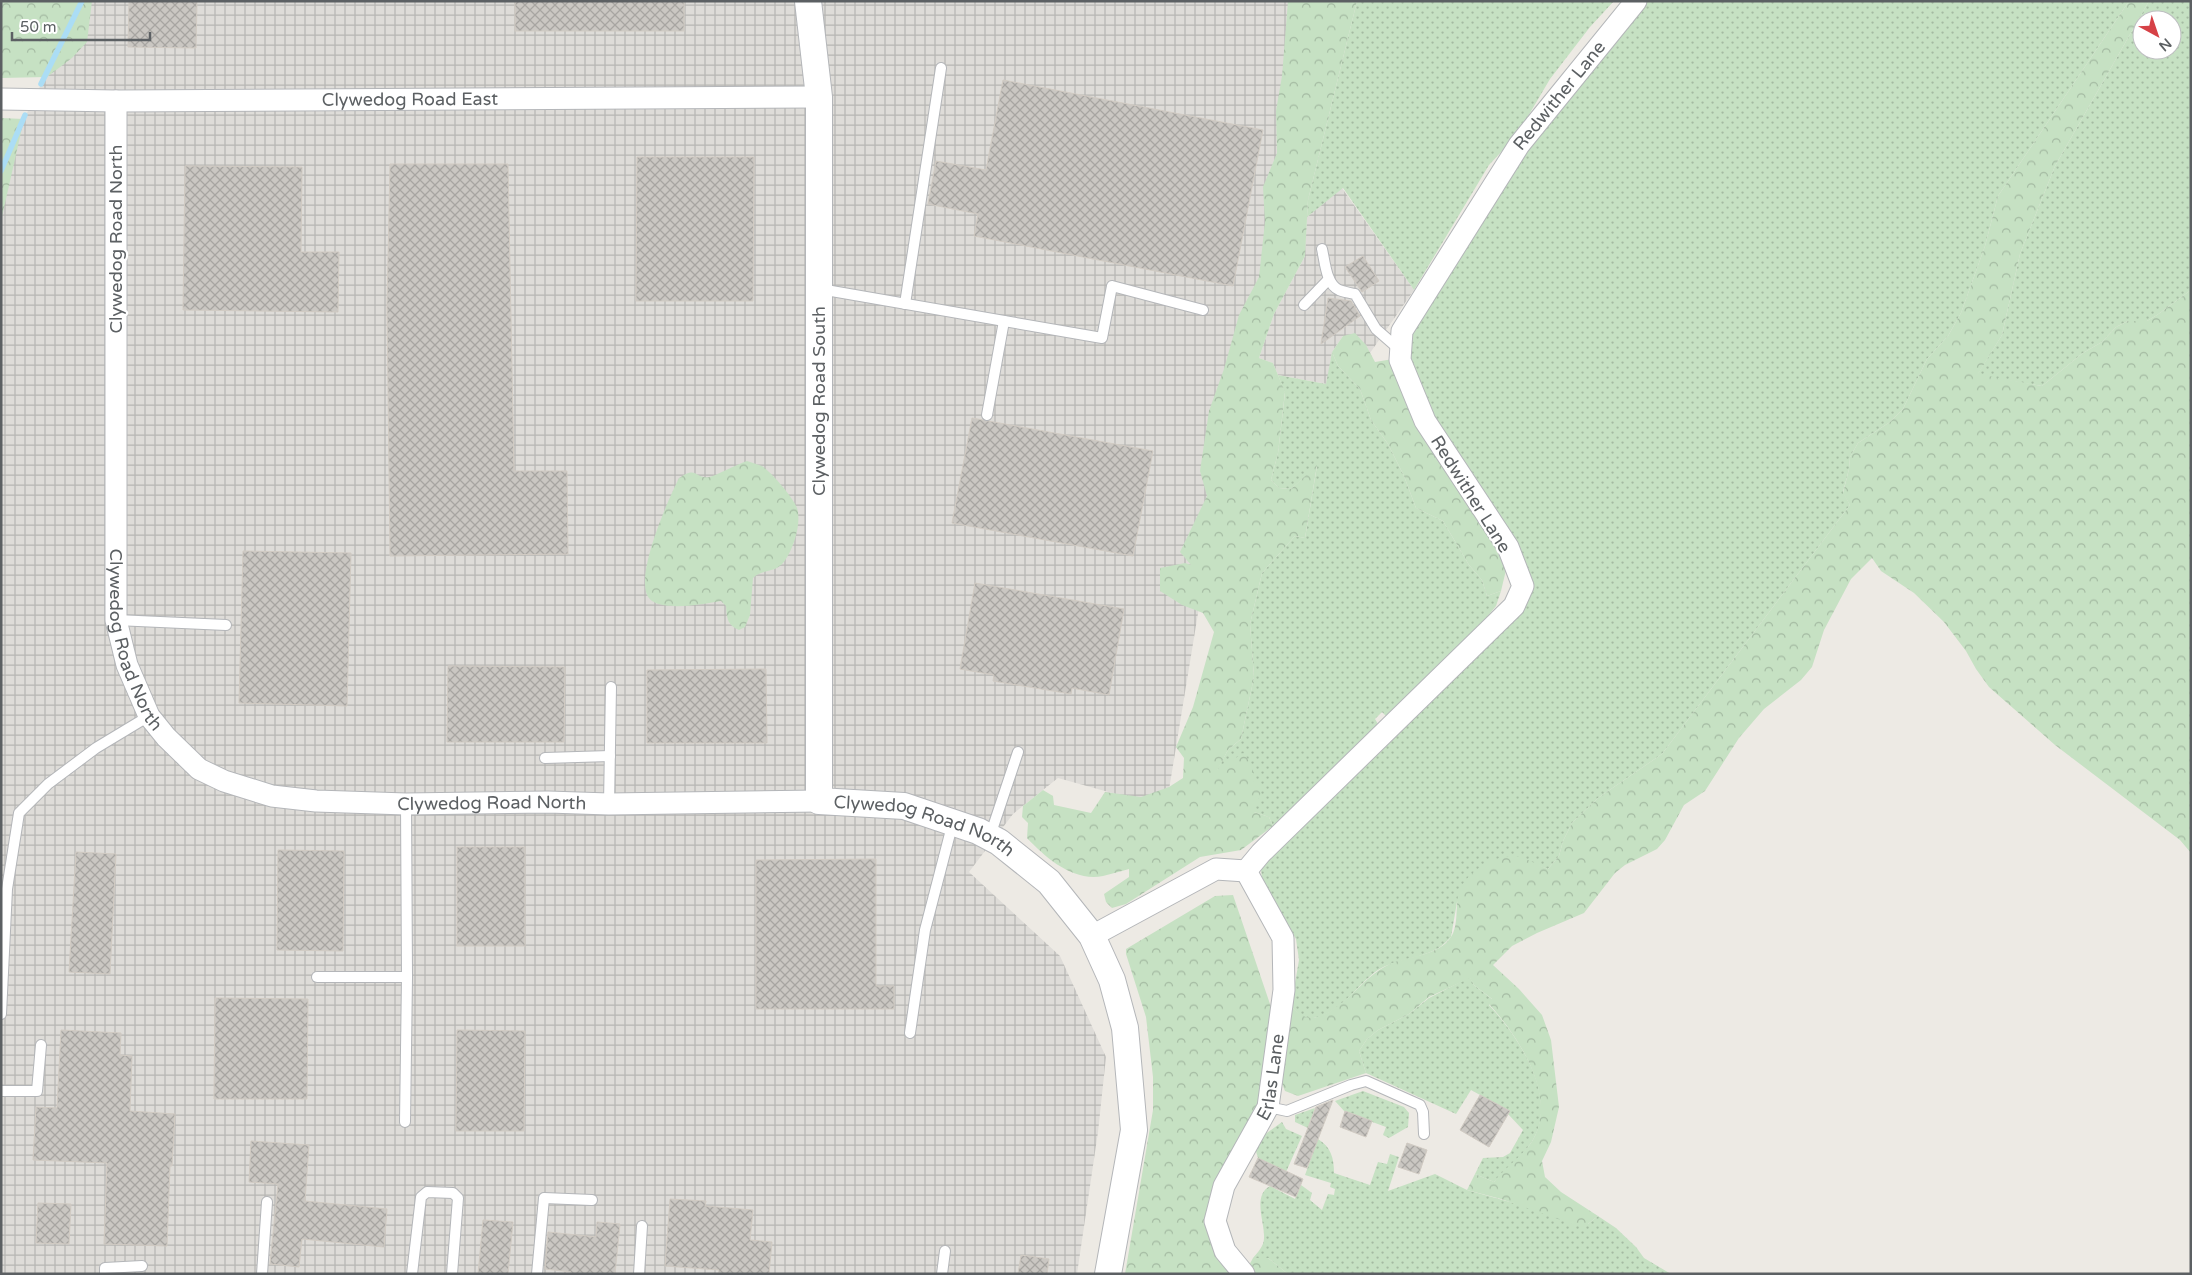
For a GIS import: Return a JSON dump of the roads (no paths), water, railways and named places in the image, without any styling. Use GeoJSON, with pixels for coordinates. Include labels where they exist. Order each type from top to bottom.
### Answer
{"type":"FeatureCollection","features":[{"type":"Feature","properties":{"kind":"street","name":"Clywedog Road South"},"geometry":{"type":"LineString","coordinates":[[808,1],[819,97],[819,801]]}},
{"type":"Feature","properties":{"kind":"street","name":"Redwither Lane"},"geometry":{"type":"LineString","coordinates":[[1246,871],[1261,853],[1514,606],[1523,586],[1508,547],[1425,421],[1400,360],[1402,331],[1519,145],[1636,1]]}},
{"type":"Feature","properties":{"kind":"street","name":"Clywedog Road East"},"geometry":{"type":"LineString","coordinates":[[1,99],[116,101],[819,97]]}},
{"type":"Feature","properties":{"kind":"street","name":"Clywedog Road North"},"geometry":{"type":"LineString","coordinates":[[116,101],[116,620],[127,665],[149,716],[166,737],[199,769],[244,788],[272,796],[316,801],[406,804],[819,801],[904,806],[953,821],[989,836],[1049,882],[1092,936],[1112,980],[1125,1028],[1134,1130],[1108,1274]]}},
{"type":"Feature","properties":{"kind":"street"},"geometry":{"type":"LineString","coordinates":[[1092,936],[1216,869],[1246,871]]}},
{"type":"Feature","properties":{"kind":"street","name":"Erlas Lane"},"geometry":{"type":"LineString","coordinates":[[1244,1274],[1225,1250],[1215,1221],[1224,1186],[1268,1107],[1284,990],[1283,938],[1246,871]]}},
{"type":"Feature","properties":{"kind":"lane"},"geometry":{"type":"LineString","coordinates":[[905,304],[941,68]]}},
{"type":"Feature","properties":{"kind":"lane"},"geometry":{"type":"LineString","coordinates":[[1322,249],[1329,279],[1333,286],[1355,294],[1376,329],[1401,351]]}},
{"type":"Feature","properties":{"kind":"lane"},"geometry":{"type":"LineString","coordinates":[[1304,305],[1329,279]]}},
{"type":"Feature","properties":{"kind":"lane"},"geometry":{"type":"LineString","coordinates":[[819,288],[1102,338],[1112,286],[1203,310]]}},
{"type":"Feature","properties":{"kind":"lane"},"geometry":{"type":"LineString","coordinates":[[987,415],[1004,321]]}},
{"type":"Feature","properties":{"kind":"lane"},"geometry":{"type":"LineString","coordinates":[[116,620],[226,625]]}},
{"type":"Feature","properties":{"kind":"lane"},"geometry":{"type":"LineString","coordinates":[[609,804],[611,687]]}},
{"type":"Feature","properties":{"kind":"lane"},"geometry":{"type":"LineString","coordinates":[[1,1014],[4,906],[19,813],[48,784],[96,748],[149,716]]}},
{"type":"Feature","properties":{"kind":"lane"},"geometry":{"type":"LineString","coordinates":[[989,836],[1018,752]]}},
{"type":"Feature","properties":{"kind":"lane"},"geometry":{"type":"LineString","coordinates":[[545,758],[610,756]]}},
{"type":"Feature","properties":{"kind":"lane"},"geometry":{"type":"LineString","coordinates":[[405,1122],[407,977],[406,804]]}},
{"type":"Feature","properties":{"kind":"lane"},"geometry":{"type":"LineString","coordinates":[[910,1033],[925,930],[953,821]]}},
{"type":"Feature","properties":{"kind":"lane"},"geometry":{"type":"LineString","coordinates":[[317,977],[407,977]]}},
{"type":"Feature","properties":{"kind":"lane"},"geometry":{"type":"LineString","coordinates":[[1,1091],[37,1091],[41,1045]]}},
{"type":"Feature","properties":{"kind":"lane"},"geometry":{"type":"LineString","coordinates":[[1268,1107],[1287,1111],[1351,1085],[1366,1081],[1420,1105],[1423,1112],[1424,1134]]}},
{"type":"Feature","properties":{"kind":"lane"},"geometry":{"type":"LineString","coordinates":[[412,1274],[421,1198],[427,1192],[453,1193],[458,1198],[452,1274]]}},
{"type":"Feature","properties":{"kind":"lane"},"geometry":{"type":"LineString","coordinates":[[538,1274],[544,1198],[592,1200]]}},
{"type":"Feature","properties":{"kind":"lane"},"geometry":{"type":"LineString","coordinates":[[262,1274],[267,1202]]}},
{"type":"Feature","properties":{"kind":"lane"},"geometry":{"type":"LineString","coordinates":[[639,1274],[642,1226]]}},
{"type":"Feature","properties":{"kind":"lane"},"geometry":{"type":"LineString","coordinates":[[942,1274],[945,1251]]}},
{"type":"Feature","properties":{"kind":"lane"},"geometry":{"type":"LineString","coordinates":[[105,1274],[105,1268],[142,1266]]}},
{"type":"Feature","properties":{"kind":"waterway"},"geometry":{"type":"LineString","coordinates":[[41,84],[82,1]]}},
{"type":"Feature","properties":{"kind":"waterway"},"geometry":{"type":"LineString","coordinates":[[1,171],[25,115]]}}]}
